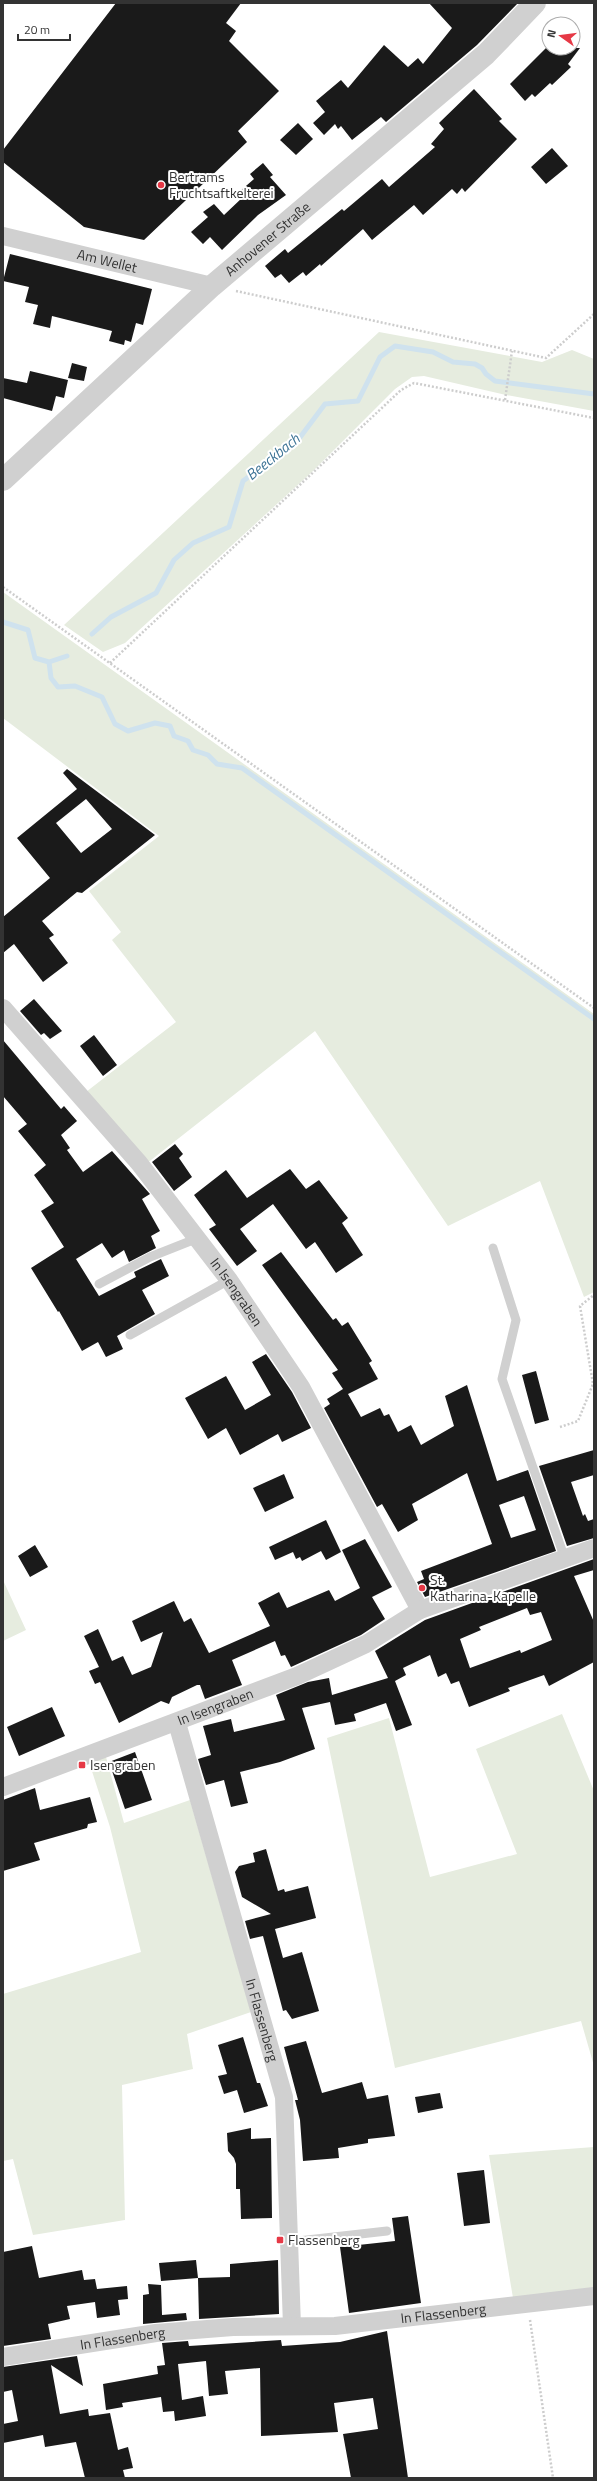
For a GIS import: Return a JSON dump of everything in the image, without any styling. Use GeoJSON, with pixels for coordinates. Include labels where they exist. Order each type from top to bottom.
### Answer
{"type":"FeatureCollection","features":[{"type":"Feature","properties":{"kind":"street","name":"Anhovener Straße"},"geometry":{"type":"LineString","coordinates":[[3,480],[212,286],[486,54],[536,3]]}},
{"type":"Feature","properties":{"kind":"street","name":"Am Wellet"},"geometry":{"type":"LineString","coordinates":[[3,236],[212,286]]}},
{"type":"Feature","properties":{"kind":"street","name":"In Isengraben"},"geometry":{"type":"LineString","coordinates":[[3,1008],[139,1163],[229,1280],[301,1387],[420,1610]]}},
{"type":"Feature","properties":{"kind":"street","name":"In Isengraben"},"geometry":{"type":"LineString","coordinates":[[3,1787],[177,1723],[297,1676],[359,1647],[420,1610],[594,1548]]}},
{"type":"Feature","properties":{"kind":"street","name":"In Flassenberg"},"geometry":{"type":"LineString","coordinates":[[177,1723],[284,2097],[292,2326]]}},
{"type":"Feature","properties":{"kind":"street","name":"In Flassenberg"},"geometry":{"type":"LineString","coordinates":[[3,2357],[156,2333],[233,2326],[335,2326],[594,2296]]}},
{"type":"Feature","properties":{"kind":"lane"},"geometry":{"type":"LineString","coordinates":[[99,1284],[150,1257],[198,1238]]}},
{"type":"Feature","properties":{"kind":"lane"},"geometry":{"type":"LineString","coordinates":[[493,1248],[514,1307],[516,1320],[502,1379],[565,1559]]}},
{"type":"Feature","properties":{"kind":"lane"},"geometry":{"type":"LineString","coordinates":[[130,1335],[229,1280]]}},
{"type":"Feature","properties":{"kind":"lane"},"geometry":{"type":"LineString","coordinates":[[289,2242],[387,2231]]}},
{"type":"Feature","properties":{"kind":"path"},"geometry":{"type":"LineString","coordinates":[[212,286],[546,358],[594,314]]}},
{"type":"Feature","properties":{"kind":"path"},"geometry":{"type":"LineString","coordinates":[[504,400],[507,390],[512,351]]}},
{"type":"Feature","properties":{"kind":"path"},"geometry":{"type":"LineString","coordinates":[[109,663],[402,390],[414,383],[594,418]]}},
{"type":"Feature","properties":{"kind":"path"},"geometry":{"type":"LineString","coordinates":[[3,587],[594,1008]]}},
{"type":"Feature","properties":{"kind":"path"},"geometry":{"type":"LineString","coordinates":[[560,1427],[578,1421],[593,1384],[580,1306],[594,1295]]}},
{"type":"Feature","properties":{"kind":"path"},"geometry":{"type":"LineString","coordinates":[[527,2304],[553,2478]]}},
{"type":"Feature","properties":{"kind":"shaded area"},"geometry":{"type":"Polygon","coordinates":[[[379,332],[542,362],[572,350],[594,359],[594,411],[506,395],[424,376],[412,377],[395,389],[313,471],[125,643],[103,652],[64,625],[379,332]]]}},
{"type":"Feature","properties":{"kind":"shaded area"},"geometry":{"type":"Polygon","coordinates":[[[3,592],[594,1014],[594,1292],[584,1297],[540,1181],[448,1226],[315,1031],[146,1164],[86,1092],[176,1022],[112,940],[121,932],[89,891],[159,836],[3,718],[3,592]]]}},
{"type":"Feature","properties":{"kind":"shaded area"},"geometry":{"type":"Polygon","coordinates":[[[3,1580],[26,1630],[3,1641],[3,1580]]]}},
{"type":"Feature","properties":{"kind":"shaded area"},"geometry":{"type":"Polygon","coordinates":[[[562,1714],[594,1791],[594,2066],[581,2021],[395,2068],[327,1738],[389,1718],[430,1877],[517,1854],[476,1749],[562,1714]]]}},
{"type":"Feature","properties":{"kind":"shaded area"},"geometry":{"type":"Polygon","coordinates":[[[106,1757],[124,1823],[190,1800],[251,2012],[187,2034],[193,2069],[122,2085],[125,2220],[33,2235],[13,2159],[3,2161],[3,1994],[141,1952],[110,1827],[89,1762],[106,1757]]]}},
{"type":"Feature","properties":{"kind":"shaded area"},"geometry":{"type":"Polygon","coordinates":[[[594,2147],[594,2288],[513,2298],[489,2155],[594,2147]]]}},
{"type":"Feature","properties":{"kind":"building"},"geometry":{"type":"Polygon","coordinates":[[[116,3],[241,3],[226,23],[236,31],[229,41],[279,91],[238,131],[247,142],[144,240],[84,227],[3,162],[3,150],[116,3]]]}},
{"type":"Feature","properties":{"kind":"building"},"geometry":{"type":"Polygon","coordinates":[[[429,3],[518,3],[477,45],[386,122],[381,117],[352,140],[341,126],[338,129],[335,124],[324,135],[313,123],[325,112],[316,101],[341,80],[348,88],[384,45],[408,67],[418,58],[423,64],[452,28],[429,3]]]}},
{"type":"Feature","properties":{"kind":"building"},"geometry":{"type":"Polygon","coordinates":[[[541,53],[541,56],[574,56],[568,64],[571,67],[552,85],[550,83],[535,97],[532,94],[525,101],[510,84],[541,53]]]}},
{"type":"Feature","properties":{"kind":"building"},"geometry":{"type":"Polygon","coordinates":[[[474,89],[502,119],[499,121],[517,139],[465,192],[462,188],[457,194],[452,189],[423,215],[414,205],[372,240],[363,229],[321,266],[320,264],[306,276],[303,272],[289,283],[281,274],[275,278],[265,266],[285,249],[288,253],[342,209],[344,211],[382,179],[389,187],[435,147],[431,144],[444,129],[439,123],[474,89]]]}},
{"type":"Feature","properties":{"kind":"building"},"geometry":{"type":"Polygon","coordinates":[[[298,123],[313,139],[296,155],[280,140],[298,123]]]}},
{"type":"Feature","properties":{"kind":"building"},"geometry":{"type":"Polygon","coordinates":[[[552,148],[568,166],[546,184],[531,167],[552,148]]]}},
{"type":"Feature","properties":{"kind":"building"},"geometry":{"type":"Polygon","coordinates":[[[263,163],[273,175],[270,177],[286,195],[258,215],[222,250],[210,237],[203,244],[191,232],[208,217],[203,212],[214,204],[224,215],[243,197],[239,192],[254,179],[250,174],[263,163]]]}},
{"type":"Feature","properties":{"kind":"building"},"geometry":{"type":"Polygon","coordinates":[[[10,254],[152,289],[143,325],[136,323],[131,342],[125,340],[124,345],[109,341],[112,331],[52,316],[50,328],[33,324],[38,305],[25,302],[29,287],[3,281],[10,254]]]}},
{"type":"Feature","properties":{"kind":"building"},"geometry":{"type":"Polygon","coordinates":[[[72,363],[87,367],[84,381],[68,378],[72,363]]]}},
{"type":"Feature","properties":{"kind":"building"},"geometry":{"type":"Polygon","coordinates":[[[30,371],[68,380],[64,398],[56,396],[52,411],[3,398],[3,378],[27,383],[30,371]]]}},
{"type":"Feature","properties":{"kind":"building"},"geometry":{"type":"Polygon","coordinates":[[[67,769],[155,835],[82,893],[77,892],[42,921],[54,935],[49,938],[68,963],[43,982],[14,944],[3,953],[3,917],[50,878],[17,838],[77,789],[63,773],[67,769]],[[86,799],[56,823],[81,853],[112,829],[86,799]]]}},
{"type":"Feature","properties":{"kind":"building"},"geometry":{"type":"Polygon","coordinates":[[[34,999],[62,1031],[50,1039],[44,1033],[41,1035],[20,1011],[34,999]]]}},
{"type":"Feature","properties":{"kind":"building"},"geometry":{"type":"Polygon","coordinates":[[[94,1035],[117,1065],[103,1076],[80,1046],[94,1035]]]}},
{"type":"Feature","properties":{"kind":"building"},"geometry":{"type":"Polygon","coordinates":[[[3,1040],[61,1109],[64,1106],[77,1121],[61,1135],[70,1148],[67,1150],[83,1172],[112,1151],[150,1194],[142,1199],[160,1231],[151,1236],[156,1248],[129,1262],[124,1250],[112,1258],[102,1243],[76,1259],[99,1296],[136,1277],[134,1272],[161,1259],[169,1276],[142,1290],[155,1314],[117,1336],[123,1349],[106,1357],[98,1342],[82,1351],[59,1311],[58,1312],[31,1268],[64,1247],[41,1211],[54,1203],[34,1175],[46,1165],[18,1131],[27,1124],[3,1096],[3,1040]]]}},
{"type":"Feature","properties":{"kind":"building"},"geometry":{"type":"Polygon","coordinates":[[[175,1144],[183,1154],[179,1158],[192,1177],[174,1191],[152,1162],[175,1144]]]}},
{"type":"Feature","properties":{"kind":"building"},"geometry":{"type":"Polygon","coordinates":[[[290,1169],[306,1189],[319,1180],[348,1218],[342,1223],[363,1255],[336,1273],[315,1242],[306,1249],[273,1204],[240,1229],[257,1251],[237,1266],[209,1229],[216,1225],[194,1195],[226,1170],[247,1198],[290,1169]]]}},
{"type":"Feature","properties":{"kind":"building"},"geometry":{"type":"Polygon","coordinates":[[[281,1252],[333,1320],[336,1318],[342,1326],[348,1322],[372,1361],[369,1363],[378,1379],[348,1394],[361,1417],[380,1408],[384,1416],[389,1414],[398,1432],[411,1425],[421,1445],[454,1426],[445,1396],[467,1385],[497,1481],[528,1470],[556,1551],[425,1597],[417,1582],[424,1579],[421,1571],[492,1544],[467,1473],[412,1504],[418,1520],[398,1532],[382,1504],[377,1507],[324,1408],[330,1404],[327,1399],[343,1389],[332,1373],[338,1370],[262,1265],[281,1252]],[[524,1496],[499,1505],[511,1538],[536,1530],[524,1496]]]}},
{"type":"Feature","properties":{"kind":"building"},"geometry":{"type":"Polygon","coordinates":[[[266,1354],[292,1392],[311,1428],[282,1442],[278,1434],[240,1455],[226,1428],[208,1439],[185,1398],[226,1376],[245,1410],[271,1395],[252,1362],[266,1354]]]}},
{"type":"Feature","properties":{"kind":"building"},"geometry":{"type":"Polygon","coordinates":[[[536,1371],[549,1420],[535,1424],[522,1375],[536,1371]]]}},
{"type":"Feature","properties":{"kind":"building"},"geometry":{"type":"Polygon","coordinates":[[[594,1450],[594,1475],[571,1482],[583,1516],[585,1514],[588,1521],[594,1519],[594,1538],[567,1546],[539,1466],[594,1450]]]}},
{"type":"Feature","properties":{"kind":"building"},"geometry":{"type":"Polygon","coordinates":[[[284,1474],[294,1498],[265,1512],[253,1488],[284,1474]]]}},
{"type":"Feature","properties":{"kind":"building"},"geometry":{"type":"Polygon","coordinates":[[[326,1520],[341,1552],[326,1560],[321,1551],[302,1561],[300,1557],[296,1559],[293,1552],[275,1560],[269,1547],[326,1520]]]}},
{"type":"Feature","properties":{"kind":"building"},"geometry":{"type":"Polygon","coordinates":[[[365,1539],[392,1587],[372,1597],[385,1619],[361,1635],[291,1667],[285,1655],[281,1656],[275,1641],[232,1660],[242,1685],[205,1699],[200,1685],[197,1685],[172,1697],[169,1704],[161,1701],[119,1723],[100,1682],[95,1684],[89,1671],[99,1667],[84,1636],[98,1629],[112,1661],[123,1656],[132,1675],[151,1667],[163,1632],[141,1642],[132,1621],[174,1601],[184,1622],[191,1618],[209,1653],[270,1626],[258,1603],[279,1592],[287,1608],[329,1590],[335,1601],[360,1588],[342,1550],[365,1539]]]}},
{"type":"Feature","properties":{"kind":"building"},"geometry":{"type":"Polygon","coordinates":[[[35,1545],[48,1567],[30,1577],[18,1556],[35,1545]]]}},
{"type":"Feature","properties":{"kind":"building"},"geometry":{"type":"Polygon","coordinates":[[[594,1559],[594,1570],[574,1576],[594,1622],[594,1662],[549,1686],[544,1675],[508,1688],[510,1691],[469,1707],[459,1681],[451,1684],[446,1673],[438,1677],[430,1655],[403,1668],[406,1675],[395,1681],[412,1725],[396,1731],[386,1703],[354,1714],[356,1721],[335,1725],[330,1702],[302,1708],[315,1749],[280,1762],[240,1772],[248,1803],[231,1807],[224,1780],[206,1785],[198,1759],[211,1755],[203,1726],[231,1719],[234,1732],[285,1720],[276,1695],[308,1682],[329,1678],[332,1695],[388,1678],[375,1651],[425,1620],[594,1559]],[[527,1608],[479,1627],[481,1630],[460,1639],[470,1668],[520,1650],[521,1653],[552,1640],[541,1612],[530,1615],[527,1608]]]}},
{"type":"Feature","properties":{"kind":"building"},"geometry":{"type":"Polygon","coordinates":[[[52,1707],[65,1736],[19,1756],[7,1727],[52,1707]]]}},
{"type":"Feature","properties":{"kind":"building"},"geometry":{"type":"Polygon","coordinates":[[[135,1752],[152,1800],[125,1809],[109,1762],[135,1752]]]}},
{"type":"Feature","properties":{"kind":"building"},"geometry":{"type":"Polygon","coordinates":[[[35,1788],[40,1810],[90,1797],[97,1822],[88,1824],[87,1828],[34,1843],[40,1860],[3,1871],[3,1800],[35,1788]]]}},
{"type":"Feature","properties":{"kind":"building"},"geometry":{"type":"Polygon","coordinates":[[[266,1849],[278,1891],[284,1889],[285,1892],[308,1886],[316,1918],[275,1929],[283,1958],[302,1952],[319,2011],[292,2019],[286,2010],[283,2011],[263,1936],[250,1939],[245,1921],[271,1914],[242,1897],[235,1872],[239,1866],[255,1862],[253,1853],[266,1849]]]}},
{"type":"Feature","properties":{"kind":"building"},"geometry":{"type":"Polygon","coordinates":[[[243,2037],[257,2083],[260,2083],[268,2106],[244,2113],[237,2090],[224,2094],[218,2076],[227,2074],[218,2045],[243,2037]]]}},
{"type":"Feature","properties":{"kind":"building"},"geometry":{"type":"Polygon","coordinates":[[[306,2041],[322,2093],[362,2082],[367,2099],[388,2095],[395,2136],[368,2139],[368,2143],[338,2148],[339,2158],[303,2161],[300,2120],[295,2100],[298,2100],[284,2047],[306,2041]]]}},
{"type":"Feature","properties":{"kind":"building"},"geometry":{"type":"Polygon","coordinates":[[[440,2093],[443,2108],[418,2113],[415,2097],[440,2093]]]}},
{"type":"Feature","properties":{"kind":"building"},"geometry":{"type":"Polygon","coordinates":[[[251,2128],[251,2139],[271,2138],[272,2218],[241,2219],[240,2189],[236,2189],[236,2164],[234,2158],[228,2151],[227,2133],[251,2128]]]}},
{"type":"Feature","properties":{"kind":"building"},"geometry":{"type":"Polygon","coordinates":[[[484,2170],[490,2223],[464,2226],[457,2173],[484,2170]]]}},
{"type":"Feature","properties":{"kind":"building"},"geometry":{"type":"Polygon","coordinates":[[[408,2216],[421,2303],[349,2313],[340,2247],[395,2241],[392,2218],[408,2216]]]}},
{"type":"Feature","properties":{"kind":"building"},"geometry":{"type":"Polygon","coordinates":[[[32,2246],[39,2278],[82,2270],[84,2280],[95,2279],[97,2289],[127,2286],[128,2299],[118,2300],[120,2315],[97,2318],[95,2302],[67,2306],[70,2319],[48,2324],[51,2339],[3,2346],[3,2252],[32,2246]]]}},
{"type":"Feature","properties":{"kind":"building"},"geometry":{"type":"Polygon","coordinates":[[[196,2260],[198,2278],[161,2281],[159,2263],[196,2260]]]}},
{"type":"Feature","properties":{"kind":"building"},"geometry":{"type":"Polygon","coordinates":[[[278,2260],[279,2314],[199,2319],[198,2278],[230,2277],[230,2264],[278,2260]]]}},
{"type":"Feature","properties":{"kind":"building"},"geometry":{"type":"Polygon","coordinates":[[[148,2284],[161,2285],[162,2315],[186,2313],[187,2320],[143,2324],[143,2295],[149,2294],[148,2284]]]}},
{"type":"Feature","properties":{"kind":"building"},"geometry":{"type":"Polygon","coordinates":[[[387,2331],[408,2478],[351,2478],[343,2434],[378,2429],[373,2398],[334,2403],[338,2432],[261,2436],[260,2368],[225,2371],[228,2394],[209,2396],[206,2361],[178,2364],[182,2400],[203,2396],[206,2416],[175,2421],[174,2411],[163,2412],[161,2397],[122,2403],[123,2407],[106,2410],[103,2384],[158,2374],[157,2366],[165,2365],[162,2343],[188,2341],[189,2346],[281,2340],[282,2346],[340,2342],[387,2331]]]}},
{"type":"Feature","properties":{"kind":"building"},"geometry":{"type":"Polygon","coordinates":[[[77,2356],[83,2386],[51,2365],[60,2414],[88,2409],[89,2416],[110,2413],[118,2450],[128,2447],[133,2468],[123,2470],[125,2478],[85,2478],[76,2442],[45,2447],[43,2435],[3,2443],[3,2424],[18,2421],[12,2390],[3,2392],[3,2367],[77,2356]]]}},
{"type":"Feature","properties":{"kind":"waterway","name":"Beeckbach"},"geometry":{"type":"LineString","coordinates":[[92,634],[111,617],[156,593],[174,560],[193,543],[229,527],[243,481],[298,440],[325,404],[358,401],[380,357],[395,346],[433,352],[453,362],[475,364],[482,368],[486,374],[495,381],[594,394]]}},
{"type":"Feature","properties":{"kind":"waterway","name":"Beeckbach"},"geometry":{"type":"LineString","coordinates":[[3,622],[28,630],[35,658],[49,662],[67,656]]}},
{"type":"Feature","properties":{"kind":"waterway"},"geometry":{"type":"LineString","coordinates":[[49,662],[51,678],[58,687],[75,686],[102,697],[115,724],[128,731],[155,723],[170,726],[174,736],[188,741],[193,750],[208,755],[217,764],[242,768],[594,1019]]}},
{"type":"Feature","properties":{"kind":"place","name":"Bertrams Fruchtsaftkelterei"},"geometry":{"type":"Point","coordinates":[161,185]}},
{"type":"Feature","properties":{"kind":"place","name":"St. Katharina-Kapelle"},"geometry":{"type":"Point","coordinates":[422,1588]}},
{"type":"Feature","properties":{"kind":"place","name":"Isengraben"},"geometry":{"type":"Point","coordinates":[82,1765]}},
{"type":"Feature","properties":{"kind":"place","name":"Flassenberg"},"geometry":{"type":"Point","coordinates":[280,2240]}}]}
